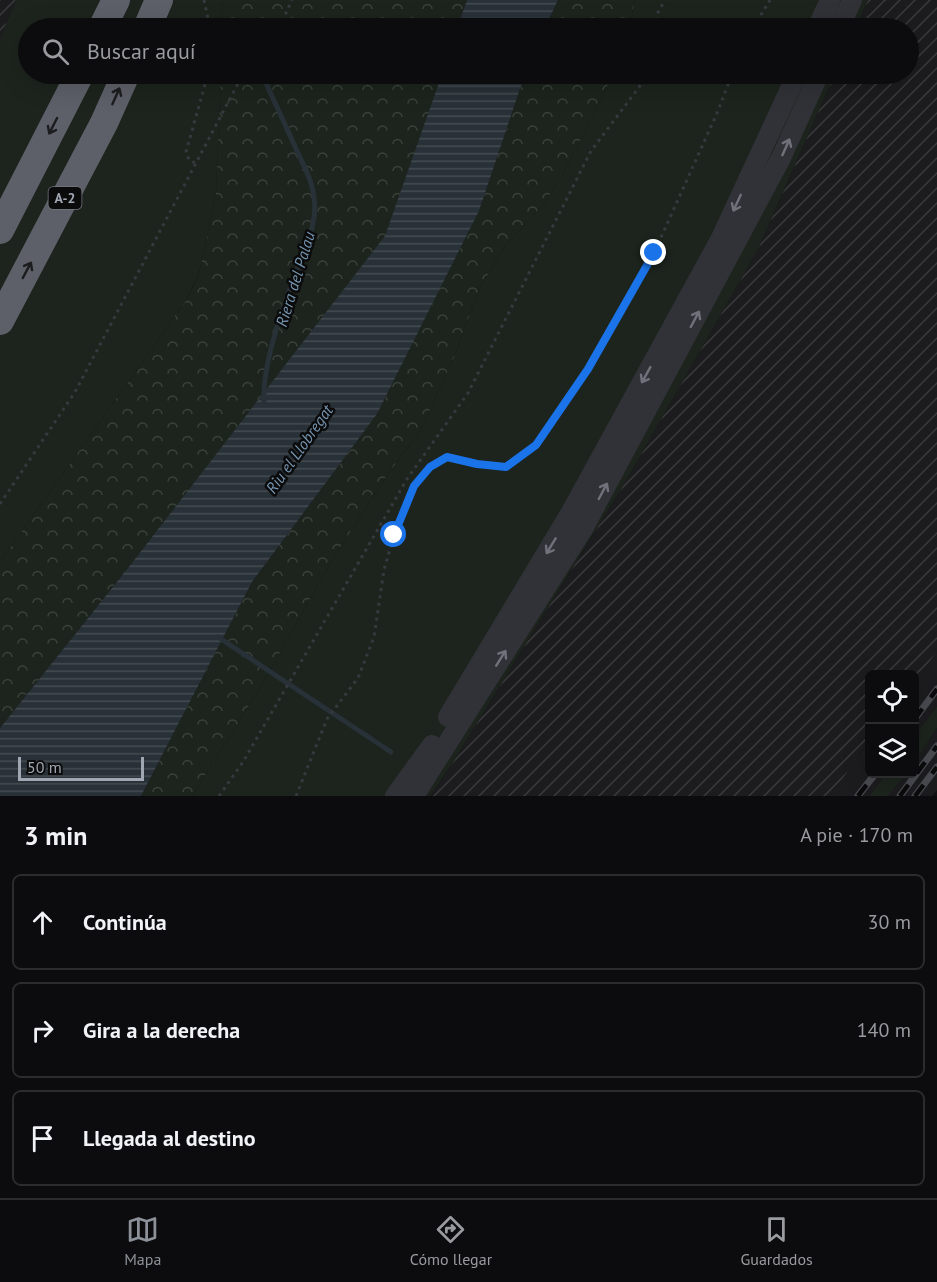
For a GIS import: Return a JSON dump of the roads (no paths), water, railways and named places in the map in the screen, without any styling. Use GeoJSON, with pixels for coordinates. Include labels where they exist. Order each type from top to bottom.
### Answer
{"type":"FeatureCollection","features":[{"type":"Feature","properties":{"kind":"highway"},"geometry":{"type":"LineString","coordinates":[[107,18],[116,0]]}},
{"type":"Feature","properties":{"kind":"highway"},"geometry":{"type":"LineString","coordinates":[[151,18],[159,0]]}},
{"type":"Feature","properties":{"kind":"highway"},"geometry":{"type":"LineString","coordinates":[[0,230],[75,84]]}},
{"type":"Feature","properties":{"kind":"highway","name":"A-2"},"geometry":{"type":"LineString","coordinates":[[0,321],[104,123],[122,84]]}},
{"type":"Feature","properties":{"kind":"street"},"geometry":{"type":"LineString","coordinates":[[822,18],[830,0]]}},
{"type":"Feature","properties":{"kind":"street"},"geometry":{"type":"LineString","coordinates":[[844,18],[852,0]]}},
{"type":"Feature","properties":{"kind":"street"},"geometry":{"type":"LineString","coordinates":[[395,796],[430,747],[571,512],[721,238],[792,84]]}},
{"type":"Feature","properties":{"kind":"street"},"geometry":{"type":"LineString","coordinates":[[414,796],[583,529],[781,158],[814,84]]}},
{"type":"Feature","properties":{"kind":"water"},"geometry":{"type":"Polygon","coordinates":[[[467,0],[558,0],[550,18],[461,18],[467,0]]]}},
{"type":"Feature","properties":{"kind":"water","name":"Riu el Llobregat"},"geometry":{"type":"Polygon","coordinates":[[[438,84],[522,84],[479,211],[377,414],[252,582],[141,796],[0,796],[0,728],[128,568],[385,236],[438,84]]]}},
{"type":"Feature","properties":{"kind":"waterway","name":"Riera del Palau"},"geometry":{"type":"LineString","coordinates":[[264,401],[266,371],[274,336],[310,235],[315,207],[307,172],[267,84]]}},
{"type":"Feature","properties":{"kind":"waterway"},"geometry":{"type":"LineString","coordinates":[[218,637],[391,752]]}},
{"type":"Feature","properties":{"kind":"railway"},"geometry":{"type":"LineString","coordinates":[[919,713],[937,689]]}},
{"type":"Feature","properties":{"kind":"railway"},"geometry":{"type":"LineString","coordinates":[[900,796],[937,746]]}},
{"type":"Feature","properties":{"kind":"railway"},"geometry":{"type":"LineString","coordinates":[[915,796],[937,767]]}},
{"type":"Feature","properties":{"kind":"railway"},"geometry":{"type":"LineString","coordinates":[[858,796],[872,778]]}}]}
